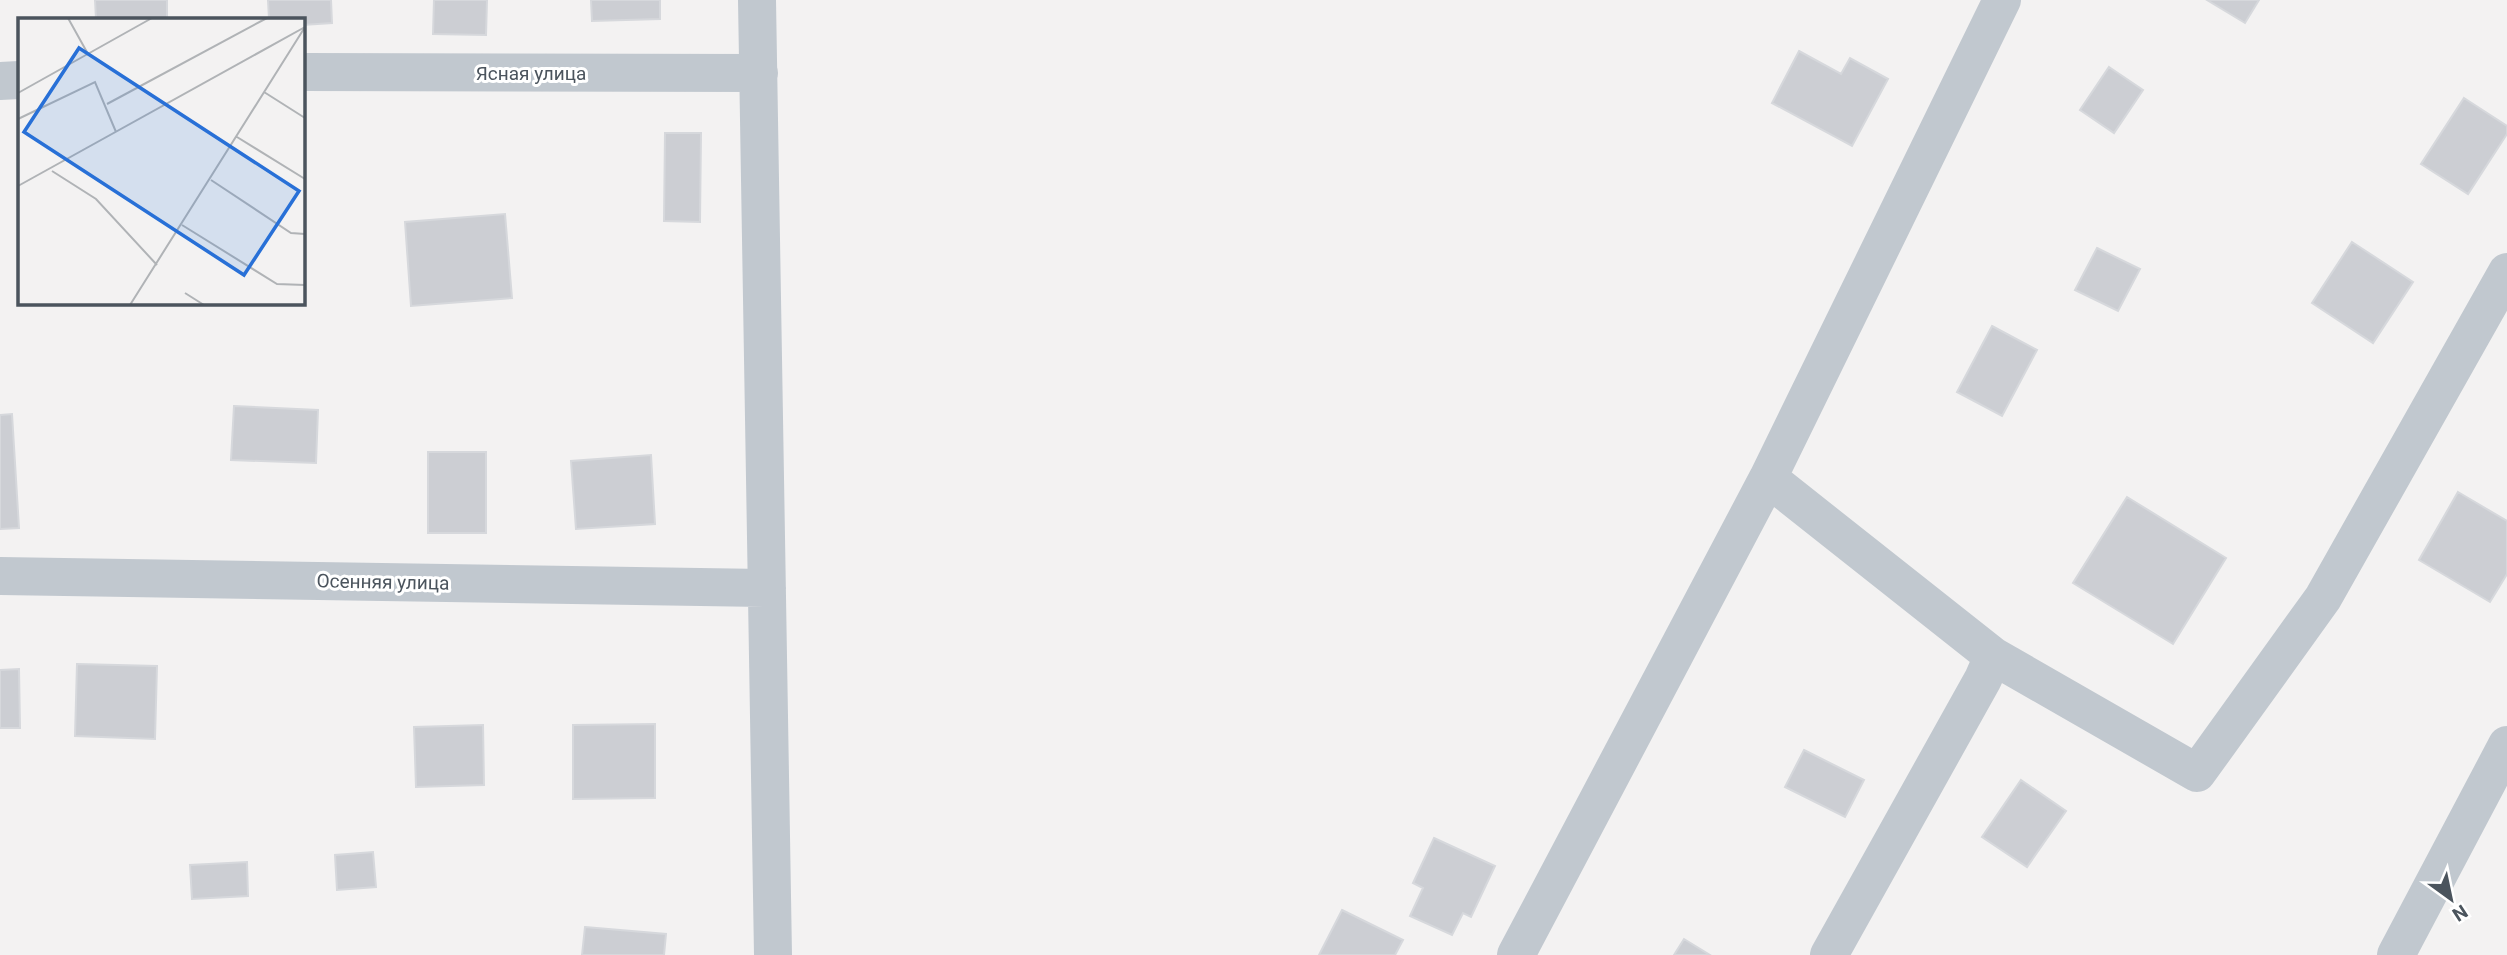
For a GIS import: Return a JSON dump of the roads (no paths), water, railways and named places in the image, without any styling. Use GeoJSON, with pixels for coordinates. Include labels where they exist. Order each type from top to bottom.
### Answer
{"type":"FeatureCollection","features":[{"type":"Feature","properties":{"kind":"street"},"geometry":{"type":"LineString","coordinates":[[757,0],[773,955]]}},
{"type":"Feature","properties":{"kind":"street"},"geometry":{"type":"LineString","coordinates":[[1516,955],[1768,478],[2003,0]]}},
{"type":"Feature","properties":{"kind":"street","name":"Ясная улица"},"geometry":{"type":"LineString","coordinates":[[304,72],[759,73]]}},
{"type":"Feature","properties":{"kind":"street"},"geometry":{"type":"LineString","coordinates":[[0,81],[18,80]]}},
{"type":"Feature","properties":{"kind":"street"},"geometry":{"type":"LineString","coordinates":[[1768,478],[1993,656],[2197,773],[2323,598],[2507,272]]}},
{"type":"Feature","properties":{"kind":"street","name":"Осенняя улица"},"geometry":{"type":"LineString","coordinates":[[0,576],[767,588]]}},
{"type":"Feature","properties":{"kind":"street"},"geometry":{"type":"LineString","coordinates":[[1829,955],[1983,679],[1993,656]]}},
{"type":"Feature","properties":{"kind":"street"},"geometry":{"type":"LineString","coordinates":[[2396,955],[2507,745]]}}]}
